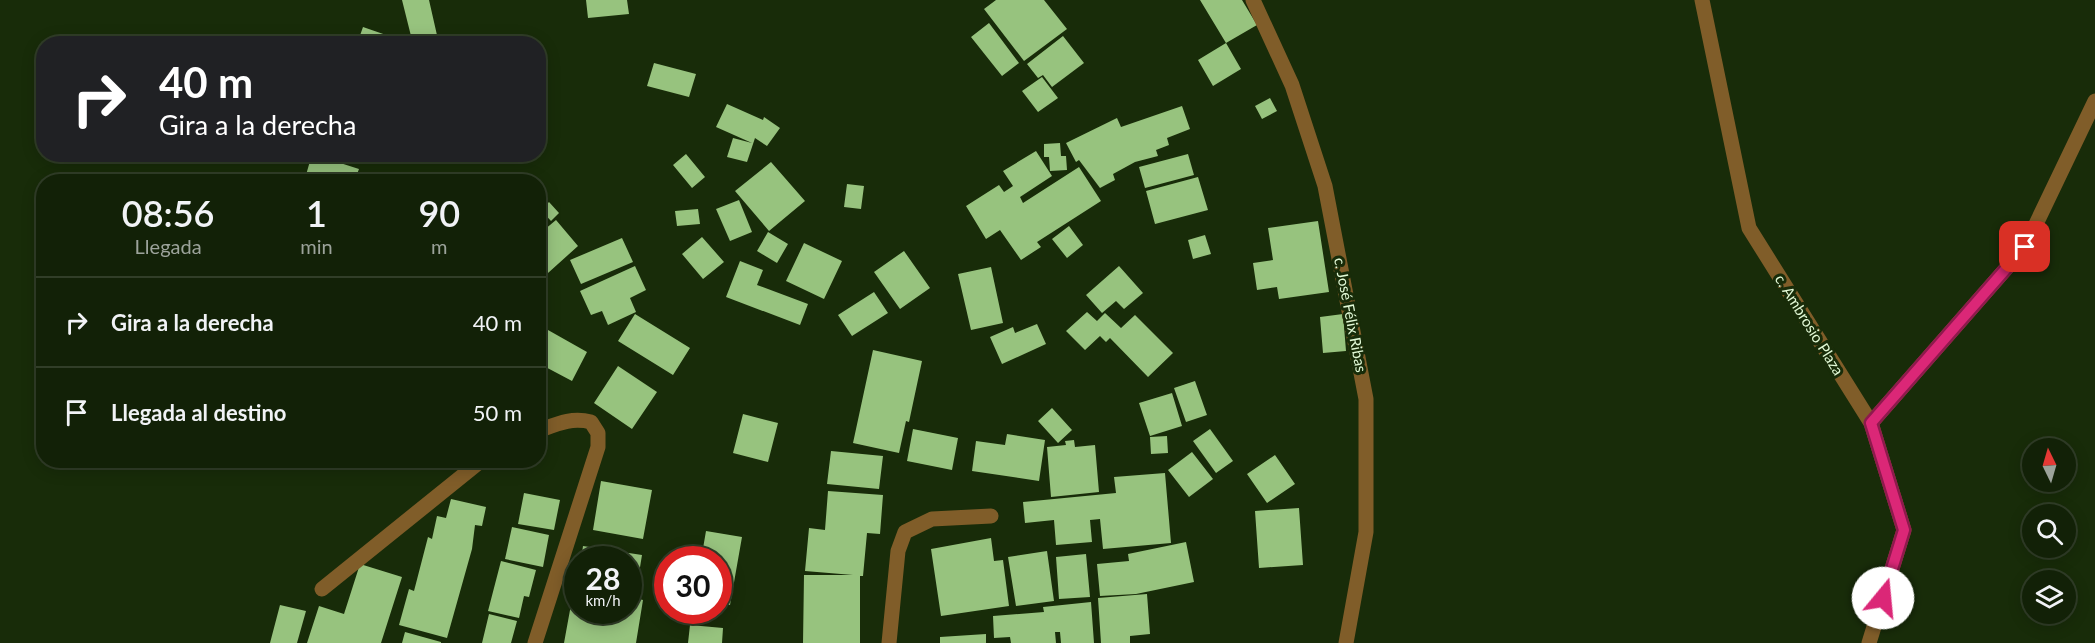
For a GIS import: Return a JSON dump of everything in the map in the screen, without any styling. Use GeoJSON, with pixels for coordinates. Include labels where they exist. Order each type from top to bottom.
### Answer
{"type":"FeatureCollection","features":[{"type":"Feature","properties":{"kind":"street","name":"c. José Félix Ribas"},"geometry":{"type":"LineString","coordinates":[[1253,0],[1292,85],[1325,186],[1366,399],[1366,532],[1346,643]]}},
{"type":"Feature","properties":{"kind":"street","name":"c. Ambrosio Plaza"},"geometry":{"type":"LineString","coordinates":[[1702,0],[1749,228],[1871,423],[1904,530],[1869,643]]}},
{"type":"Feature","properties":{"kind":"street"},"geometry":{"type":"LineString","coordinates":[[1871,423],[2025,247],[2095,101]]}},
{"type":"Feature","properties":{"kind":"street"},"geometry":{"type":"LineString","coordinates":[[535,643],[598,447],[598,433],[591,422],[580,419],[569,420],[546,428]]}},
{"type":"Feature","properties":{"kind":"street"},"geometry":{"type":"LineString","coordinates":[[322,589],[472,468]]}},
{"type":"Feature","properties":{"kind":"street"},"geometry":{"type":"LineString","coordinates":[[889,643],[898,550],[905,532],[932,519],[991,516]]}},
{"type":"Feature","properties":{"kind":"building"},"geometry":{"type":"Polygon","coordinates":[[[402,0],[429,0],[437,36],[411,36],[402,0]]]}},
{"type":"Feature","properties":{"kind":"building"},"geometry":{"type":"Polygon","coordinates":[[[586,0],[627,0],[629,14],[588,18],[586,0]]]}},
{"type":"Feature","properties":{"kind":"building"},"geometry":{"type":"Polygon","coordinates":[[[996,0],[1044,0],[1067,29],[1024,61],[984,9],[996,0]]]}},
{"type":"Feature","properties":{"kind":"building"},"geometry":{"type":"Polygon","coordinates":[[[1200,0],[1242,0],[1257,25],[1226,43],[1200,0]]]}},
{"type":"Feature","properties":{"kind":"building"},"geometry":{"type":"Polygon","coordinates":[[[989,23],[1019,63],[1002,76],[971,37],[989,23]]]}},
{"type":"Feature","properties":{"kind":"building"},"geometry":{"type":"Polygon","coordinates":[[[363,27],[389,36],[360,36],[363,27]]]}},
{"type":"Feature","properties":{"kind":"building"},"geometry":{"type":"Polygon","coordinates":[[[1063,36],[1084,63],[1052,87],[1043,75],[1038,78],[1027,64],[1063,36]]]}},
{"type":"Feature","properties":{"kind":"building"},"geometry":{"type":"Polygon","coordinates":[[[1226,43],[1241,69],[1213,86],[1198,60],[1226,43]]]}},
{"type":"Feature","properties":{"kind":"building"},"geometry":{"type":"Polygon","coordinates":[[[654,63],[696,74],[689,97],[647,86],[654,63]]]}},
{"type":"Feature","properties":{"kind":"building"},"geometry":{"type":"Polygon","coordinates":[[[1042,77],[1058,98],[1038,112],[1022,91],[1042,77]]]}},
{"type":"Feature","properties":{"kind":"building"},"geometry":{"type":"Polygon","coordinates":[[[1270,98],[1277,111],[1262,119],[1255,106],[1270,98]]]}},
{"type":"Feature","properties":{"kind":"building"},"geometry":{"type":"Polygon","coordinates":[[[727,104],[763,120],[764,117],[780,128],[767,146],[755,138],[747,162],[727,157],[733,138],[752,143],[716,127],[727,104]]]}},
{"type":"Feature","properties":{"kind":"building"},"geometry":{"type":"Polygon","coordinates":[[[1182,106],[1190,129],[1167,138],[1169,145],[1156,150],[1158,156],[1135,162],[1113,174],[1115,180],[1100,188],[1079,160],[1076,162],[1066,143],[1117,118],[1121,127],[1182,106]]]}},
{"type":"Feature","properties":{"kind":"building"},"geometry":{"type":"Polygon","coordinates":[[[1060,143],[1061,156],[1066,156],[1067,170],[1050,171],[1049,157],[1044,157],[1044,144],[1060,143]]]}},
{"type":"Feature","properties":{"kind":"building"},"geometry":{"type":"Polygon","coordinates":[[[1036,151],[1052,176],[1020,197],[1023,203],[1079,167],[1101,201],[1037,242],[1041,247],[1021,260],[1000,230],[986,239],[966,206],[999,185],[1004,192],[1013,186],[1003,171],[1036,151]]]}},
{"type":"Feature","properties":{"kind":"building"},"geometry":{"type":"Polygon","coordinates":[[[686,154],[705,177],[692,188],[673,165],[686,154]]]}},
{"type":"Feature","properties":{"kind":"building"},"geometry":{"type":"Polygon","coordinates":[[[1188,154],[1194,175],[1145,188],[1139,167],[1188,154]]]}},
{"type":"Feature","properties":{"kind":"building"},"geometry":{"type":"Polygon","coordinates":[[[310,162],[337,162],[359,169],[357,174],[306,174],[310,162]]]}},
{"type":"Feature","properties":{"kind":"building"},"geometry":{"type":"Polygon","coordinates":[[[771,162],[805,201],[769,231],[735,191],[771,162]]]}},
{"type":"Feature","properties":{"kind":"building"},"geometry":{"type":"Polygon","coordinates":[[[1198,177],[1208,210],[1155,224],[1146,191],[1198,177]]]}},
{"type":"Feature","properties":{"kind":"building"},"geometry":{"type":"Polygon","coordinates":[[[847,184],[864,186],[861,209],[844,207],[847,184]]]}},
{"type":"Feature","properties":{"kind":"building"},"geometry":{"type":"Polygon","coordinates":[[[739,200],[752,232],[730,241],[716,209],[739,200]]]}},
{"type":"Feature","properties":{"kind":"building"},"geometry":{"type":"Polygon","coordinates":[[[549,202],[559,213],[551,221],[546,216],[546,205],[549,202]]]}},
{"type":"Feature","properties":{"kind":"building"},"geometry":{"type":"Polygon","coordinates":[[[698,209],[700,224],[677,226],[675,211],[698,209]]]}},
{"type":"Feature","properties":{"kind":"building"},"geometry":{"type":"Polygon","coordinates":[[[556,220],[578,246],[546,275],[546,228],[556,220]]]}},
{"type":"Feature","properties":{"kind":"building"},"geometry":{"type":"Polygon","coordinates":[[[1318,221],[1329,292],[1279,299],[1277,287],[1257,290],[1253,263],[1273,260],[1268,228],[1318,221]]]}},
{"type":"Feature","properties":{"kind":"building"},"geometry":{"type":"Polygon","coordinates":[[[1069,226],[1083,245],[1067,258],[1052,239],[1069,226]]]}},
{"type":"Feature","properties":{"kind":"building"},"geometry":{"type":"Polygon","coordinates":[[[768,232],[788,244],[777,263],[757,251],[768,232]]]}},
{"type":"Feature","properties":{"kind":"building"},"geometry":{"type":"Polygon","coordinates":[[[1205,235],[1211,254],[1193,259],[1188,240],[1205,235]]]}},
{"type":"Feature","properties":{"kind":"building"},"geometry":{"type":"Polygon","coordinates":[[[702,237],[724,262],[703,279],[682,254],[702,237]]]}},
{"type":"Feature","properties":{"kind":"building"},"geometry":{"type":"Polygon","coordinates":[[[622,238],[633,262],[581,284],[570,260],[622,238]]]}},
{"type":"Feature","properties":{"kind":"building"},"geometry":{"type":"Polygon","coordinates":[[[804,243],[842,261],[824,299],[786,281],[804,243]]]}},
{"type":"Feature","properties":{"kind":"building"},"geometry":{"type":"Polygon","coordinates":[[[904,251],[930,288],[900,309],[874,272],[904,251]]]}},
{"type":"Feature","properties":{"kind":"building"},"geometry":{"type":"Polygon","coordinates":[[[740,261],[763,270],[757,285],[808,304],[800,325],[726,297],[740,261]]]}},
{"type":"Feature","properties":{"kind":"building"},"geometry":{"type":"Polygon","coordinates":[[[635,266],[646,290],[630,298],[636,312],[608,325],[602,311],[591,315],[580,291],[635,266]]]}},
{"type":"Feature","properties":{"kind":"building"},"geometry":{"type":"Polygon","coordinates":[[[1119,266],[1143,293],[1124,309],[1116,301],[1102,313],[1086,295],[1119,266]]]}},
{"type":"Feature","properties":{"kind":"building"},"geometry":{"type":"Polygon","coordinates":[[[991,267],[1003,323],[971,330],[958,274],[991,267]]]}},
{"type":"Feature","properties":{"kind":"building"},"geometry":{"type":"Polygon","coordinates":[[[874,292],[888,313],[852,336],[838,315],[874,292]]]}},
{"type":"Feature","properties":{"kind":"building"},"geometry":{"type":"Polygon","coordinates":[[[1087,312],[1097,321],[1105,313],[1121,328],[1135,315],[1173,353],[1148,377],[1110,338],[1106,342],[1100,336],[1085,350],[1066,331],[1087,312]]]}},
{"type":"Feature","properties":{"kind":"building"},"geometry":{"type":"Polygon","coordinates":[[[635,314],[690,348],[673,375],[618,341],[635,314]]]}},
{"type":"Feature","properties":{"kind":"building"},"geometry":{"type":"Polygon","coordinates":[[[1343,314],[1346,351],[1323,353],[1320,317],[1343,314]]]}},
{"type":"Feature","properties":{"kind":"building"},"geometry":{"type":"Polygon","coordinates":[[[1037,324],[1046,344],[1002,364],[990,337],[1013,327],[1015,333],[1037,324]]]}},
{"type":"Feature","properties":{"kind":"building"},"geometry":{"type":"Polygon","coordinates":[[[548,330],[587,352],[572,381],[546,367],[546,333],[548,330]]]}},
{"type":"Feature","properties":{"kind":"building"},"geometry":{"type":"Polygon","coordinates":[[[873,350],[922,361],[909,422],[906,421],[899,453],[853,443],[873,350]]]}},
{"type":"Feature","properties":{"kind":"building"},"geometry":{"type":"Polygon","coordinates":[[[618,366],[657,392],[632,429],[594,403],[618,366]]]}},
{"type":"Feature","properties":{"kind":"building"},"geometry":{"type":"Polygon","coordinates":[[[1195,381],[1207,415],[1186,422],[1174,388],[1195,381]]]}},
{"type":"Feature","properties":{"kind":"building"},"geometry":{"type":"Polygon","coordinates":[[[1172,393],[1182,426],[1150,436],[1139,403],[1172,393]]]}},
{"type":"Feature","properties":{"kind":"building"},"geometry":{"type":"Polygon","coordinates":[[[1052,408],[1072,430],[1058,443],[1038,421],[1052,408]]]}},
{"type":"Feature","properties":{"kind":"building"},"geometry":{"type":"Polygon","coordinates":[[[743,414],[778,423],[768,462],[733,453],[743,414]]]}},
{"type":"Feature","properties":{"kind":"building"},"geometry":{"type":"Polygon","coordinates":[[[913,429],[958,438],[952,470],[907,461],[913,429]]]}},
{"type":"Feature","properties":{"kind":"building"},"geometry":{"type":"Polygon","coordinates":[[[1210,429],[1233,461],[1216,473],[1193,441],[1210,429]]]}},
{"type":"Feature","properties":{"kind":"building"},"geometry":{"type":"Polygon","coordinates":[[[1007,434],[1045,440],[1039,481],[972,471],[976,441],[1005,445],[1007,434]]]}},
{"type":"Feature","properties":{"kind":"building"},"geometry":{"type":"Polygon","coordinates":[[[1167,436],[1168,453],[1151,454],[1150,437],[1167,436]]]}},
{"type":"Feature","properties":{"kind":"building"},"geometry":{"type":"Polygon","coordinates":[[[1074,440],[1075,447],[1095,445],[1099,492],[1051,497],[1047,447],[1066,445],[1065,441],[1074,440]]]}},
{"type":"Feature","properties":{"kind":"building"},"geometry":{"type":"Polygon","coordinates":[[[831,451],[883,456],[879,489],[827,484],[831,451]]]}},
{"type":"Feature","properties":{"kind":"building"},"geometry":{"type":"Polygon","coordinates":[[[1192,452],[1213,479],[1189,497],[1168,470],[1192,452]]]}},
{"type":"Feature","properties":{"kind":"building"},"geometry":{"type":"Polygon","coordinates":[[[1275,455],[1295,484],[1267,503],[1247,474],[1275,455]]]}},
{"type":"Feature","properties":{"kind":"building"},"geometry":{"type":"Polygon","coordinates":[[[1165,473],[1171,543],[1103,549],[1100,519],[1090,520],[1092,542],[1056,545],[1054,520],[1025,523],[1023,502],[1116,493],[1114,477],[1165,473]]]}},
{"type":"Feature","properties":{"kind":"building"},"geometry":{"type":"Polygon","coordinates":[[[601,481],[652,490],[643,539],[593,530],[601,481]]]}},
{"type":"Feature","properties":{"kind":"building"},"geometry":{"type":"Polygon","coordinates":[[[828,491],[883,495],[880,534],[867,533],[863,576],[860,576],[860,643],[803,643],[804,575],[853,575],[805,571],[809,528],[825,530],[828,491]]]}},
{"type":"Feature","properties":{"kind":"building"},"geometry":{"type":"Polygon","coordinates":[[[524,493],[560,500],[554,530],[518,524],[524,493]]]}},
{"type":"Feature","properties":{"kind":"building"},"geometry":{"type":"Polygon","coordinates":[[[451,499],[486,507],[482,526],[475,525],[472,549],[447,638],[399,625],[409,589],[414,591],[428,537],[432,539],[437,516],[446,518],[451,499]]]}},
{"type":"Feature","properties":{"kind":"building"},"geometry":{"type":"Polygon","coordinates":[[[1299,508],[1303,565],[1259,568],[1255,511],[1299,508]]]}},
{"type":"Feature","properties":{"kind":"building"},"geometry":{"type":"Polygon","coordinates":[[[512,527],[549,535],[543,567],[505,559],[512,527]]]}},
{"type":"Feature","properties":{"kind":"building"},"geometry":{"type":"Polygon","coordinates":[[[706,531],[742,537],[732,594],[732,546],[703,546],[706,531]]]}},
{"type":"Feature","properties":{"kind":"building"},"geometry":{"type":"Polygon","coordinates":[[[991,538],[994,561],[1003,560],[1009,606],[941,616],[931,549],[991,538]]]}},
{"type":"Feature","properties":{"kind":"building"},"geometry":{"type":"Polygon","coordinates":[[[1186,542],[1194,582],[1136,594],[1100,596],[1097,564],[1129,561],[1128,554],[1186,542]]]}},
{"type":"Feature","properties":{"kind":"building"},"geometry":{"type":"Polygon","coordinates":[[[1047,551],[1054,601],[1016,606],[1008,557],[1047,551]]]}},
{"type":"Feature","properties":{"kind":"building"},"geometry":{"type":"Polygon","coordinates":[[[1086,554],[1090,597],[1059,599],[1056,557],[1086,554]]]}},
{"type":"Feature","properties":{"kind":"building"},"geometry":{"type":"Polygon","coordinates":[[[501,561],[536,570],[529,597],[524,596],[519,618],[488,611],[501,561]]]}},
{"type":"Feature","properties":{"kind":"building"},"geometry":{"type":"Polygon","coordinates":[[[360,564],[402,577],[381,643],[307,643],[319,606],[344,614],[360,564]]]}},
{"type":"Feature","properties":{"kind":"building"},"geometry":{"type":"Polygon","coordinates":[[[1147,594],[1150,634],[1130,636],[1130,643],[1101,643],[1098,598],[1147,594]]]}},
{"type":"Feature","properties":{"kind":"building"},"geometry":{"type":"Polygon","coordinates":[[[1091,602],[1094,643],[1061,643],[1060,632],[1055,632],[1056,643],[1011,643],[1010,637],[994,638],[993,616],[1044,612],[1043,607],[1091,602]]]}},
{"type":"Feature","properties":{"kind":"building"},"geometry":{"type":"Polygon","coordinates":[[[280,605],[306,611],[297,643],[270,643],[280,605]]]}},
{"type":"Feature","properties":{"kind":"building"},"geometry":{"type":"Polygon","coordinates":[[[489,614],[517,621],[511,643],[482,643],[489,614]]]}},
{"type":"Feature","properties":{"kind":"building"},"geometry":{"type":"Polygon","coordinates":[[[567,624],[639,624],[636,643],[564,643],[567,624]]]}},
{"type":"Feature","properties":{"kind":"building"},"geometry":{"type":"Polygon","coordinates":[[[690,625],[723,628],[722,643],[688,643],[690,625]]]}},
{"type":"Feature","properties":{"kind":"building"},"geometry":{"type":"Polygon","coordinates":[[[405,632],[441,642],[441,643],[402,643],[405,632]]]}},
{"type":"Feature","properties":{"kind":"building"},"geometry":{"type":"Polygon","coordinates":[[[986,634],[986,643],[940,643],[940,637],[986,634]]]}},
{"type":"Feature","properties":{"kind":"route"},"geometry":{"type":"LineString","coordinates":[[1883,598],[1904,530],[1871,423],[2025,247]]}}]}
